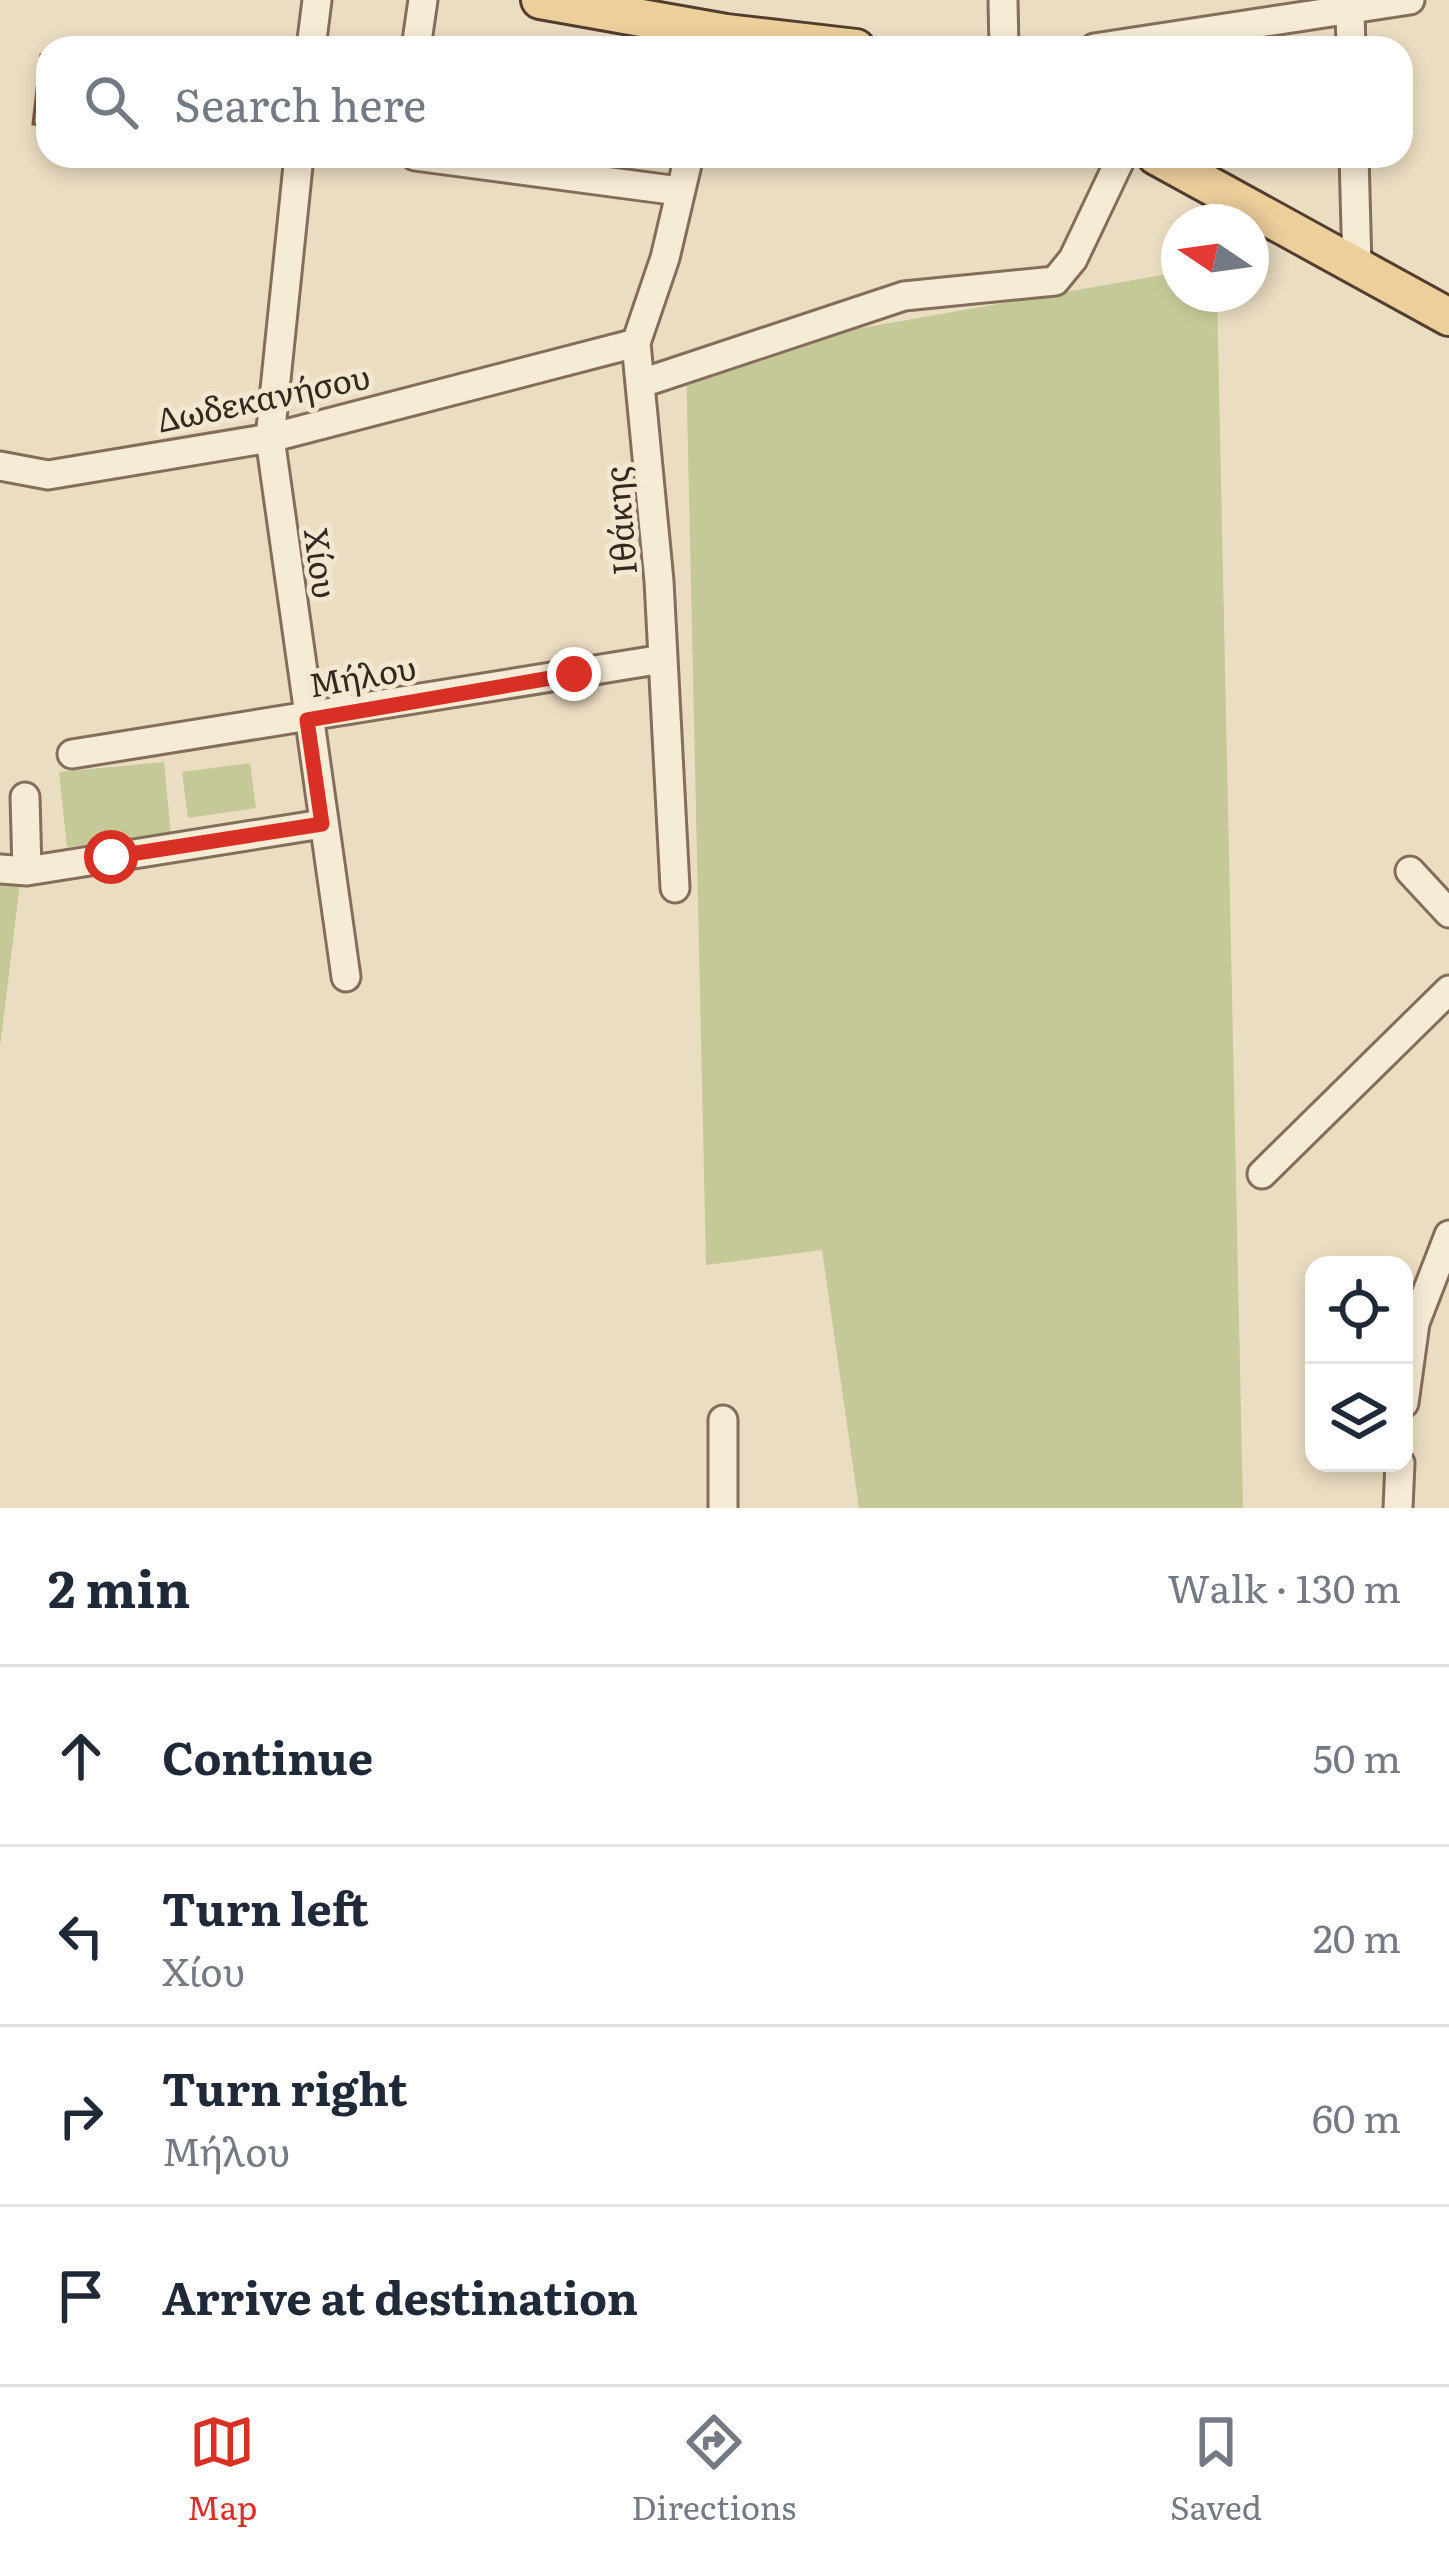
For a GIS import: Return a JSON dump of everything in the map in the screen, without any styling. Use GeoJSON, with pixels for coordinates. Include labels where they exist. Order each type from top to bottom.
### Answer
{"type":"FeatureCollection","features":[{"type":"Feature","properties":{"kind":"main road"},"geometry":{"type":"LineString","coordinates":[[540,0],[706,36]]}},
{"type":"Feature","properties":{"kind":"main road"},"geometry":{"type":"LineString","coordinates":[[1178,168],[1449,316]]}},
{"type":"Feature","properties":{"kind":"street"},"geometry":{"type":"LineString","coordinates":[[312,36],[317,0]]}},
{"type":"Feature","properties":{"kind":"street"},"geometry":{"type":"LineString","coordinates":[[418,36],[423,0]]}},
{"type":"Feature","properties":{"kind":"street"},"geometry":{"type":"LineString","coordinates":[[1003,0],[1004,36]]}},
{"type":"Feature","properties":{"kind":"street"},"geometry":{"type":"LineString","coordinates":[[1231,0],[1234,29]]}},
{"type":"Feature","properties":{"kind":"street"},"geometry":{"type":"LineString","coordinates":[[1205,36],[1411,0]]}},
{"type":"Feature","properties":{"kind":"street"},"geometry":{"type":"LineString","coordinates":[[1350,13],[1351,36]]}},
{"type":"Feature","properties":{"kind":"street","name":"Χίου"},"geometry":{"type":"LineString","coordinates":[[298,168],[270,438],[346,977]]}},
{"type":"Feature","properties":{"kind":"street"},"geometry":{"type":"LineString","coordinates":[[506,168],[679,191]]}},
{"type":"Feature","properties":{"kind":"street","name":"Ιθάκης"},"geometry":{"type":"LineString","coordinates":[[675,888],[663,659],[636,344],[665,258],[686,168]]}},
{"type":"Feature","properties":{"kind":"street"},"geometry":{"type":"LineString","coordinates":[[642,383],[904,296],[1055,281],[1072,260],[1116,168]]}},
{"type":"Feature","properties":{"kind":"street"},"geometry":{"type":"LineString","coordinates":[[1354,168],[1358,266]]}},
{"type":"Feature","properties":{"kind":"street","name":"Δωδεκανήσου"},"geometry":{"type":"LineString","coordinates":[[0,466],[48,475],[270,438],[538,365],[610,355],[636,344]]}},
{"type":"Feature","properties":{"kind":"street","name":"Μήλου"},"geometry":{"type":"LineString","coordinates":[[72,754],[307,720],[663,659]]}},
{"type":"Feature","properties":{"kind":"street"},"geometry":{"type":"LineString","coordinates":[[25,797],[13,870],[322,824]]}},
{"type":"Feature","properties":{"kind":"street"},"geometry":{"type":"LineString","coordinates":[[1410,871],[1449,913]]}},
{"type":"Feature","properties":{"kind":"street"},"geometry":{"type":"LineString","coordinates":[[1262,1174],[1449,990]]}},
{"type":"Feature","properties":{"kind":"street"},"geometry":{"type":"LineString","coordinates":[[1409,1364],[1415,1323],[1449,1235]]}},
{"type":"Feature","properties":{"kind":"street"},"geometry":{"type":"LineString","coordinates":[[723,1420],[723,1508]]}},
{"type":"Feature","properties":{"kind":"street"},"geometry":{"type":"LineString","coordinates":[[1398,1508],[1400,1472]]}},
{"type":"Feature","properties":{"kind":"green space"},"geometry":{"type":"Polygon","coordinates":[[[1161,275],[1161,312],[1217,312],[1243,1508],[859,1508],[822,1250],[706,1265],[686,359],[1161,275]]]}},
{"type":"Feature","properties":{"kind":"green space"},"geometry":{"type":"Polygon","coordinates":[[[164,762],[171,836],[67,847],[59,772],[164,762]]]}},
{"type":"Feature","properties":{"kind":"green space"},"geometry":{"type":"Polygon","coordinates":[[[250,763],[256,808],[188,818],[182,772],[250,763]]]}},
{"type":"Feature","properties":{"kind":"green space"},"geometry":{"type":"Polygon","coordinates":[[[0,882],[20,883],[0,1047],[0,882]]]}},
{"type":"Feature","properties":{"kind":"route"},"geometry":{"type":"LineString","coordinates":[[111,857],[322,824],[307,720],[574,674]]}}]}
